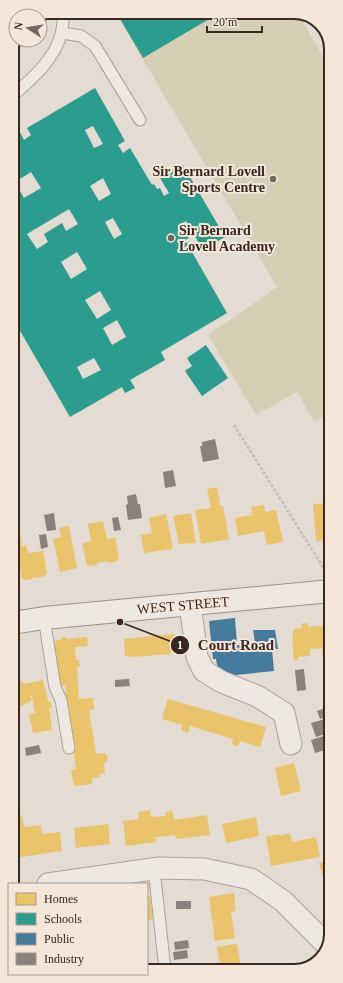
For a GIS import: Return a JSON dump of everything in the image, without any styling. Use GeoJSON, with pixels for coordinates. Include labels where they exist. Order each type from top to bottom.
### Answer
{"type":"FeatureCollection","features":[{"type":"Feature","properties":{"kind":"street","name":"WEST STREET"},"geometry":{"type":"LineString","coordinates":[[19,622],[44,618],[190,604],[324,583]]}},
{"type":"Feature","properties":{"kind":"street"},"geometry":{"type":"LineString","coordinates":[[190,604],[197,657],[204,671],[222,682],[257,696],[284,713],[291,744]]}},
{"type":"Feature","properties":{"kind":"street"},"geometry":{"type":"LineString","coordinates":[[55,883],[154,869],[204,869],[251,879],[284,901],[322,941]]}},
{"type":"Feature","properties":{"kind":"lane"},"geometry":{"type":"LineString","coordinates":[[19,90],[29,82],[54,53],[62,33],[63,19]]}},
{"type":"Feature","properties":{"kind":"lane"},"geometry":{"type":"LineString","coordinates":[[62,33],[81,36],[95,46],[140,120]]}},
{"type":"Feature","properties":{"kind":"lane"},"geometry":{"type":"LineString","coordinates":[[44,618],[55,687],[61,700],[69,748]]}},
{"type":"Feature","properties":{"kind":"lane"},"geometry":{"type":"LineString","coordinates":[[154,869],[164,964]]}},
{"type":"Feature","properties":{"kind":"path"},"geometry":{"type":"LineString","coordinates":[[234,425],[324,574]]}},
{"type":"Feature","properties":{"kind":"shaded area","name":"Sir Bernard Lovell Sports Centre"},"geometry":{"type":"Polygon","coordinates":[[[119,19],[295,19],[302,20],[324,59],[324,416],[314,421],[297,392],[256,415],[208,335],[277,287],[119,19]]]}},
{"type":"Feature","properties":{"kind":"building: Homes"},"geometry":{"type":"Polygon","coordinates":[[[217,487],[220,506],[223,506],[229,539],[201,544],[195,510],[211,508],[207,489],[217,487]]]}},
{"type":"Feature","properties":{"kind":"building: Homes"},"geometry":{"type":"Polygon","coordinates":[[[324,503],[324,540],[316,541],[313,504],[324,503]]]}},
{"type":"Feature","properties":{"kind":"building: Homes"},"geometry":{"type":"Polygon","coordinates":[[[264,505],[265,512],[276,510],[283,542],[267,545],[264,531],[238,536],[235,518],[252,515],[251,507],[264,505]]]}},
{"type":"Feature","properties":{"kind":"building: Homes"},"geometry":{"type":"Polygon","coordinates":[[[191,513],[196,543],[179,544],[173,516],[191,513]]]}},
{"type":"Feature","properties":{"kind":"building: Homes"},"geometry":{"type":"Polygon","coordinates":[[[166,514],[173,547],[172,549],[144,553],[141,535],[152,533],[149,518],[166,514]]]}},
{"type":"Feature","properties":{"kind":"building: Homes"},"geometry":{"type":"Polygon","coordinates":[[[103,521],[107,539],[115,537],[119,558],[118,561],[109,563],[108,561],[97,563],[97,565],[87,566],[82,543],[91,542],[88,524],[103,521]]]}},
{"type":"Feature","properties":{"kind":"building: Homes"},"geometry":{"type":"Polygon","coordinates":[[[69,526],[77,568],[60,572],[53,538],[61,537],[59,528],[69,526]]]}},
{"type":"Feature","properties":{"kind":"building: Homes"},"geometry":{"type":"Polygon","coordinates":[[[19,534],[22,546],[26,545],[28,553],[43,551],[47,574],[45,576],[32,579],[22,579],[19,560],[19,534]]]}},
{"type":"Feature","properties":{"kind":"building: Homes"},"geometry":{"type":"Polygon","coordinates":[[[308,623],[308,627],[324,626],[324,658],[322,648],[310,649],[310,656],[298,657],[298,660],[294,661],[292,639],[293,629],[302,628],[301,624],[308,623]]]}},
{"type":"Feature","properties":{"kind":"building: Homes"},"geometry":{"type":"Polygon","coordinates":[[[175,634],[176,648],[171,649],[171,654],[131,657],[125,656],[124,639],[175,634]]]}},
{"type":"Feature","properties":{"kind":"building: Homes"},"geometry":{"type":"Polygon","coordinates":[[[61,637],[66,637],[66,639],[87,637],[88,646],[75,647],[76,660],[79,660],[80,666],[77,667],[79,699],[93,698],[94,709],[89,710],[96,754],[104,753],[107,755],[108,760],[104,764],[105,773],[99,774],[100,777],[92,778],[92,784],[74,786],[71,770],[76,769],[68,713],[67,714],[65,685],[58,686],[56,665],[54,641],[61,640],[61,637]]]}},
{"type":"Feature","properties":{"kind":"building: Homes"},"geometry":{"type":"Polygon","coordinates":[[[22,680],[25,684],[43,680],[48,701],[51,701],[52,708],[49,708],[52,730],[33,733],[29,714],[35,713],[32,696],[30,696],[32,700],[19,707],[19,681],[22,680]]]}},
{"type":"Feature","properties":{"kind":"building: Homes"},"geometry":{"type":"Polygon","coordinates":[[[168,699],[266,727],[260,747],[240,741],[239,746],[236,746],[232,744],[233,739],[190,726],[188,733],[181,730],[183,725],[162,719],[168,699]]]}},
{"type":"Feature","properties":{"kind":"building: Homes"},"geometry":{"type":"Polygon","coordinates":[[[294,763],[301,791],[281,796],[275,768],[294,763]]]}},
{"type":"Feature","properties":{"kind":"building: Homes"},"geometry":{"type":"Polygon","coordinates":[[[150,810],[151,817],[166,816],[165,812],[172,811],[174,820],[207,815],[210,835],[176,839],[175,835],[155,837],[156,842],[126,846],[123,821],[139,819],[138,812],[150,810]]]}},
{"type":"Feature","properties":{"kind":"building: Homes"},"geometry":{"type":"Polygon","coordinates":[[[22,815],[24,827],[41,825],[42,834],[60,832],[62,851],[19,857],[19,816],[22,815]]]}},
{"type":"Feature","properties":{"kind":"building: Homes"},"geometry":{"type":"Polygon","coordinates":[[[256,817],[259,836],[226,843],[222,824],[256,817]]]}},
{"type":"Feature","properties":{"kind":"building: Homes"},"geometry":{"type":"Polygon","coordinates":[[[108,824],[110,844],[76,848],[74,828],[108,824]]]}},
{"type":"Feature","properties":{"kind":"building: Homes"},"geometry":{"type":"Polygon","coordinates":[[[290,833],[292,842],[316,837],[320,857],[271,866],[266,837],[279,834],[280,836],[290,833]]]}},
{"type":"Feature","properties":{"kind":"building: Homes"},"geometry":{"type":"Polygon","coordinates":[[[324,862],[324,881],[319,863],[324,862]]]}},
{"type":"Feature","properties":{"kind":"building: Homes"},"geometry":{"type":"Polygon","coordinates":[[[234,893],[236,911],[231,912],[235,938],[215,941],[209,897],[234,893]]]}},
{"type":"Feature","properties":{"kind":"building: Homes"},"geometry":{"type":"Polygon","coordinates":[[[148,896],[150,896],[153,919],[148,920],[148,896]]]}},
{"type":"Feature","properties":{"kind":"building: Homes"},"geometry":{"type":"Polygon","coordinates":[[[237,944],[240,964],[220,964],[217,947],[237,944]]]}},
{"type":"Feature","properties":{"kind":"building: Schools"},"geometry":{"type":"Polygon","coordinates":[[[120,19],[209,19],[143,58],[120,19]]]}},
{"type":"Feature","properties":{"kind":"building: Schools"},"geometry":{"type":"Polygon","coordinates":[[[95,88],[125,141],[118,145],[123,153],[130,148],[152,185],[154,184],[157,189],[160,188],[164,196],[169,193],[160,178],[183,165],[225,237],[203,250],[186,221],[181,224],[189,238],[185,240],[227,313],[161,352],[165,360],[130,380],[135,388],[125,393],[122,387],[70,417],[19,329],[19,189],[24,198],[41,188],[31,172],[19,180],[19,133],[24,140],[31,135],[27,128],[95,88]],[[93,126],[85,130],[94,148],[103,144],[93,126]],[[103,178],[90,186],[99,201],[111,194],[103,178]],[[69,209],[27,234],[37,249],[48,242],[44,234],[62,223],[66,231],[78,224],[69,209]],[[113,218],[105,222],[114,239],[122,234],[113,218]],[[77,252],[61,262],[71,279],[87,269],[77,252]],[[100,291],[85,300],[97,319],[111,310],[100,291]],[[117,320],[103,328],[112,345],[126,337],[117,320]],[[94,358],[77,367],[83,379],[101,370],[94,358]]]}},
{"type":"Feature","properties":{"kind":"building: Schools"},"geometry":{"type":"Polygon","coordinates":[[[206,345],[228,378],[202,396],[185,371],[192,366],[187,358],[206,345]]]}},
{"type":"Feature","properties":{"kind":"building: Public"},"geometry":{"type":"Polygon","coordinates":[[[235,618],[237,645],[255,643],[253,630],[275,630],[278,649],[272,649],[274,671],[236,675],[218,670],[216,659],[213,659],[209,621],[235,618]]]}},
{"type":"Feature","properties":{"kind":"building: Industry"},"geometry":{"type":"Polygon","coordinates":[[[215,439],[219,459],[203,462],[200,446],[202,446],[202,442],[215,439]]]}},
{"type":"Feature","properties":{"kind":"building: Industry"},"geometry":{"type":"Polygon","coordinates":[[[173,470],[176,486],[165,488],[163,472],[173,470]]]}},
{"type":"Feature","properties":{"kind":"building: Industry"},"geometry":{"type":"Polygon","coordinates":[[[136,494],[138,504],[140,504],[142,518],[128,520],[126,505],[128,504],[127,496],[136,494]]]}},
{"type":"Feature","properties":{"kind":"building: Industry"},"geometry":{"type":"Polygon","coordinates":[[[54,513],[56,530],[47,531],[44,515],[54,513]]]}},
{"type":"Feature","properties":{"kind":"building: Industry"},"geometry":{"type":"Polygon","coordinates":[[[118,517],[121,530],[114,531],[112,518],[118,517]]]}},
{"type":"Feature","properties":{"kind":"building: Industry"},"geometry":{"type":"Polygon","coordinates":[[[46,534],[48,547],[41,549],[39,535],[46,534]]]}},
{"type":"Feature","properties":{"kind":"building: Industry"},"geometry":{"type":"Polygon","coordinates":[[[304,669],[306,690],[297,691],[295,670],[304,669]]]}},
{"type":"Feature","properties":{"kind":"building: Industry"},"geometry":{"type":"Polygon","coordinates":[[[129,679],[130,686],[115,687],[115,680],[129,679]]]}},
{"type":"Feature","properties":{"kind":"building: Industry"},"geometry":{"type":"Polygon","coordinates":[[[324,708],[324,718],[320,719],[317,711],[324,708]]]}},
{"type":"Feature","properties":{"kind":"building: Industry"},"geometry":{"type":"Polygon","coordinates":[[[324,719],[324,734],[316,737],[311,723],[324,719]]]}},
{"type":"Feature","properties":{"kind":"building: Industry"},"geometry":{"type":"Polygon","coordinates":[[[324,736],[324,750],[315,753],[311,740],[324,736]]]}},
{"type":"Feature","properties":{"kind":"building: Industry"},"geometry":{"type":"Polygon","coordinates":[[[39,745],[41,753],[26,756],[25,748],[39,745]]]}},
{"type":"Feature","properties":{"kind":"building: Industry"},"geometry":{"type":"Polygon","coordinates":[[[176,901],[191,901],[191,909],[176,909],[176,901]]]}},
{"type":"Feature","properties":{"kind":"building: Industry"},"geometry":{"type":"Polygon","coordinates":[[[188,940],[189,948],[175,950],[174,942],[188,940]]]}},
{"type":"Feature","properties":{"kind":"building: Industry"},"geometry":{"type":"Polygon","coordinates":[[[187,950],[188,958],[174,960],[173,952],[187,950]]]}},
{"type":"Feature","properties":{"kind":"place","name":"Sir Bernard Lovell Sports Centre"},"geometry":{"type":"Point","coordinates":[273,179]}},
{"type":"Feature","properties":{"kind":"place","name":"Sir Bernard Lovell Academy"},"geometry":{"type":"Point","coordinates":[171,238]}},
{"type":"Feature","properties":{"kind":"place","name":"Court Road"},"geometry":{"type":"Point","coordinates":[120,622]}}]}
